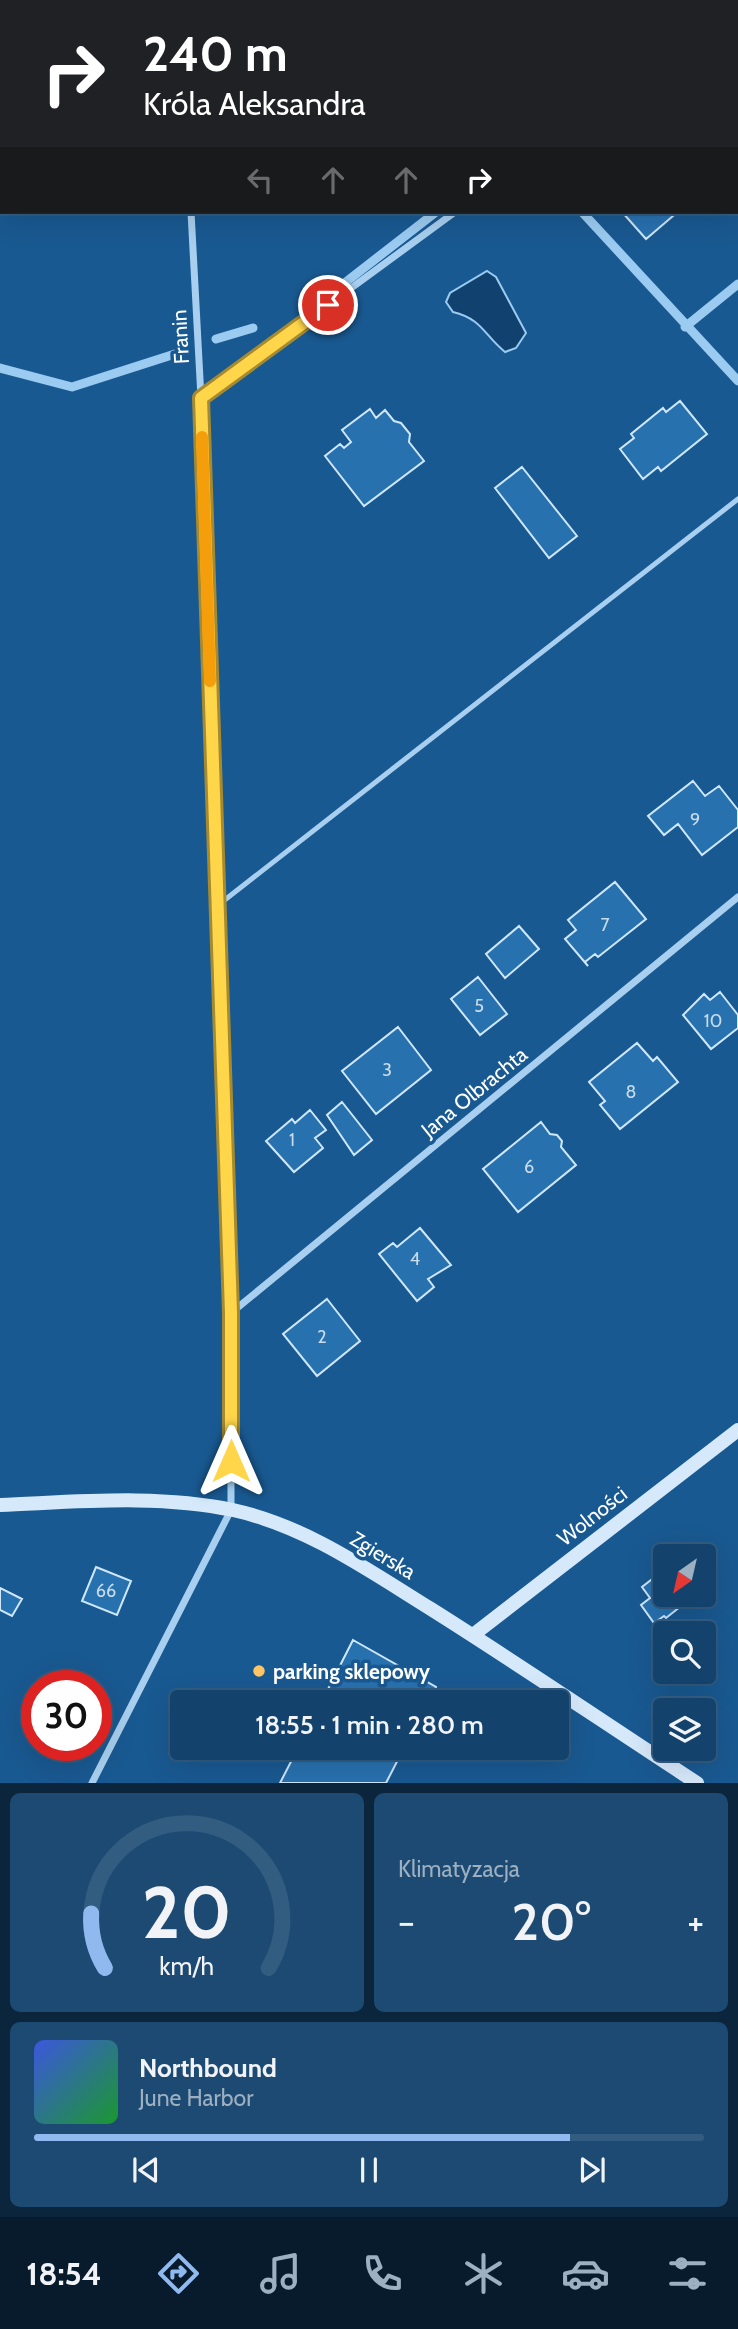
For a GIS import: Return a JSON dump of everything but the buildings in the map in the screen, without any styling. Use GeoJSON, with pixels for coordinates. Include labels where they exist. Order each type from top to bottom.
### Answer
{"type":"FeatureCollection","features":[{"type":"Feature","properties":{"kind":"main road","name":"Wolności"},"geometry":{"type":"LineString","coordinates":[[473,1635],[738,1430]]}},
{"type":"Feature","properties":{"kind":"main road","name":"Zgierska"},"geometry":{"type":"LineString","coordinates":[[0,1505],[126,1501],[192,1504],[260,1517],[361,1564],[697,1783]]}},
{"type":"Feature","properties":{"kind":"street","name":"Franin"},"geometry":{"type":"LineString","coordinates":[[191,214],[201,398],[231,1313],[231,1510]]}},
{"type":"Feature","properties":{"kind":"street"},"geometry":{"type":"LineString","coordinates":[[201,398],[452,214]]}},
{"type":"Feature","properties":{"kind":"street","name":"Jana Olbrachta"},"geometry":{"type":"LineString","coordinates":[[231,1313],[738,897]]}},
{"type":"Feature","properties":{"kind":"street"},"geometry":{"type":"LineString","coordinates":[[92,1783],[231,1510]]}},
{"type":"Feature","properties":{"kind":"lane"},"geometry":{"type":"LineString","coordinates":[[218,906],[738,499]]}},
{"type":"Feature","properties":{"kind":"water"},"geometry":{"type":"Polygon","coordinates":[[[487,271],[496,277],[526,333],[516,348],[505,352],[477,323],[453,312],[446,302],[450,293],[487,271]]]}},
{"type":"Feature","properties":{"kind":"waterway"},"geometry":{"type":"LineString","coordinates":[[315,306],[433,214]]}},
{"type":"Feature","properties":{"kind":"waterway"},"geometry":{"type":"LineString","coordinates":[[584,214],[738,381]]}},
{"type":"Feature","properties":{"kind":"waterway"},"geometry":{"type":"LineString","coordinates":[[685,327],[738,284]]}},
{"type":"Feature","properties":{"kind":"waterway"},"geometry":{"type":"LineString","coordinates":[[216,339],[253,328]]}},
{"type":"Feature","properties":{"kind":"waterway"},"geometry":{"type":"LineString","coordinates":[[0,368],[72,387],[178,353]]}},
{"type":"Feature","properties":{"kind":"slow traffic"},"geometry":{"type":"LineString","coordinates":[[202,437],[210,681]]}},
{"type":"Feature","properties":{"kind":"place","name":"parking sklepowy"},"geometry":{"type":"Point","coordinates":[259,1671]}},
{"type":"Feature","properties":{"kind":"route"},"geometry":{"type":"LineString","coordinates":[[231,1461],[231,1313],[201,398],[328,305]]}}]}
